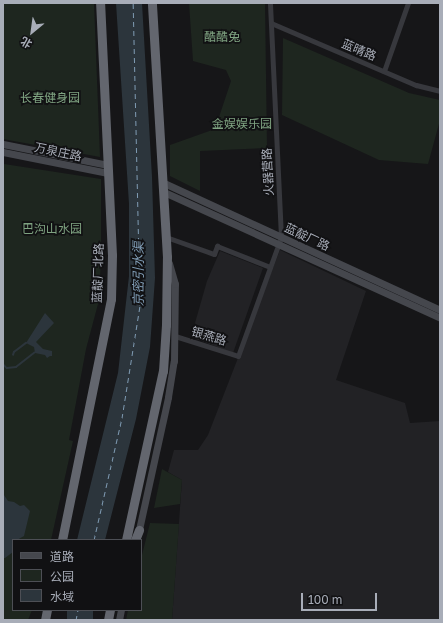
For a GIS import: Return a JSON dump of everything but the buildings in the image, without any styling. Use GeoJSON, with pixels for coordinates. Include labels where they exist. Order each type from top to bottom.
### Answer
{"type":"FeatureCollection","features":[{"type":"Feature","properties":{"kind":"highway","name":"蓝靛厂北路"},"geometry":{"type":"LineString","coordinates":[[62,539],[111,299],[112,255],[100,3]]}},
{"type":"Feature","properties":{"kind":"highway"},"geometry":{"type":"LineString","coordinates":[[126,539],[163,371],[166,325],[167,257],[164,188],[152,3]]}},
{"type":"Feature","properties":{"kind":"highway"},"geometry":{"type":"LineString","coordinates":[[136,539],[139,530]]}},
{"type":"Feature","properties":{"kind":"street","name":"火器营路"},"geometry":{"type":"LineString","coordinates":[[238,356],[281,237],[270,3]]}},
{"type":"Feature","properties":{"kind":"street"},"geometry":{"type":"LineString","coordinates":[[384,71],[408,3]]}},
{"type":"Feature","properties":{"kind":"street","name":"蓝晴路"},"geometry":{"type":"LineString","coordinates":[[271,23],[416,85],[440,91]]}},
{"type":"Feature","properties":{"kind":"street","name":"万泉庄路"},"geometry":{"type":"LineString","coordinates":[[3,144],[108,169]]}},
{"type":"Feature","properties":{"kind":"street","name":"万泉庄路"},"geometry":{"type":"LineString","coordinates":[[3,152],[108,169]]}},
{"type":"Feature","properties":{"kind":"street","name":"蓝靛厂路"},"geometry":{"type":"LineString","coordinates":[[164,188],[281,237],[440,310]]}},
{"type":"Feature","properties":{"kind":"street","name":"蓝靛厂路"},"geometry":{"type":"LineString","coordinates":[[164,188],[278,245],[440,318]]}},
{"type":"Feature","properties":{"kind":"street"},"geometry":{"type":"LineString","coordinates":[[166,237],[214,254],[217,246],[270,267]]}},
{"type":"Feature","properties":{"kind":"street"},"geometry":{"type":"LineString","coordinates":[[139,530],[168,397],[174,360],[175,284],[167,257]]}},
{"type":"Feature","properties":{"kind":"street","name":"银燕路"},"geometry":{"type":"LineString","coordinates":[[175,336],[238,356]]}},
{"type":"Feature","properties":{"kind":"shaded area"},"geometry":{"type":"Polygon","coordinates":[[[280,250],[366,291],[336,380],[405,403],[410,423],[440,421],[440,620],[172,620],[182,480],[168,472],[174,450],[198,450],[208,435],[280,250]]]}},
{"type":"Feature","properties":{"kind":"shaded area"},"geometry":{"type":"Polygon","coordinates":[[[220,251],[263,268],[233,353],[191,337],[207,281],[220,251]]]}},
{"type":"Feature","properties":{"kind":"green space","name":"长春健身园"},"geometry":{"type":"Polygon","coordinates":[[[3,3],[94,3],[100,157],[3,139],[3,3]]]}},
{"type":"Feature","properties":{"kind":"green space"},"geometry":{"type":"Polygon","coordinates":[[[189,3],[265,3],[267,148],[200,151],[200,191],[170,176],[170,145],[215,129],[231,81],[226,70],[193,61],[189,3]]]}},
{"type":"Feature","properties":{"kind":"green space"},"geometry":{"type":"Polygon","coordinates":[[[283,38],[409,93],[440,100],[440,120],[428,164],[379,160],[282,115],[283,38]]]}},
{"type":"Feature","properties":{"kind":"green space","name":"巴沟山水园"},"geometry":{"type":"Polygon","coordinates":[[[4,164],[101,179],[101,262],[98,304],[86,349],[69,440],[73,441],[51,539],[12,539],[12,611],[32,611],[28,620],[3,620],[4,164]]]}},
{"type":"Feature","properties":{"kind":"green space"},"geometry":{"type":"Polygon","coordinates":[[[162,469],[182,480],[180,504],[154,508],[162,469]]]}},
{"type":"Feature","properties":{"kind":"green space"},"geometry":{"type":"Polygon","coordinates":[[[150,523],[179,524],[172,620],[126,620],[128,611],[142,611],[142,555],[150,523]]]}},
{"type":"Feature","properties":{"kind":"water","name":"京密引水渠"},"geometry":{"type":"Polygon","coordinates":[[[116,3],[142,3],[152,177],[155,278],[150,347],[136,419],[105,539],[77,539],[118,373],[129,276],[129,204],[116,3]]]}},
{"type":"Feature","properties":{"kind":"water"},"geometry":{"type":"Polygon","coordinates":[[[45,313],[54,323],[36,342],[43,349],[52,351],[52,356],[47,358],[45,355],[35,353],[34,347],[26,343],[45,313]]]}},
{"type":"Feature","properties":{"kind":"water"},"geometry":{"type":"Polygon","coordinates":[[[4,495],[8,501],[14,502],[20,506],[24,505],[30,511],[24,536],[19,539],[12,539],[12,553],[3,558],[4,495]]]}},
{"type":"Feature","properties":{"kind":"water"},"geometry":{"type":"Polygon","coordinates":[[[67,611],[93,611],[93,620],[67,620],[67,611]]]}},
{"type":"Feature","properties":{"kind":"waterway"},"geometry":{"type":"LineString","coordinates":[[13,355],[14,352],[26,343]]}},
{"type":"Feature","properties":{"kind":"waterway"},"geometry":{"type":"LineString","coordinates":[[4,365],[7,368],[16,367],[34,353]]}},
{"type":"Feature","properties":{"kind":"ferry route"},"geometry":{"type":"LineString","coordinates":[[94,539],[122,418],[140,305],[133,3]]}},
{"type":"Feature","properties":{"kind":"ferry route"},"geometry":{"type":"LineString","coordinates":[[76,620],[78,611]]}},
{"type":"Feature","properties":{"kind":"park label","name":"酷酷兔"},"geometry":{"type":"Point","coordinates":[222,37]}},
{"type":"Feature","properties":{"kind":"park label","name":"金娱娱乐园"},"geometry":{"type":"Point","coordinates":[242,124]}}]}
